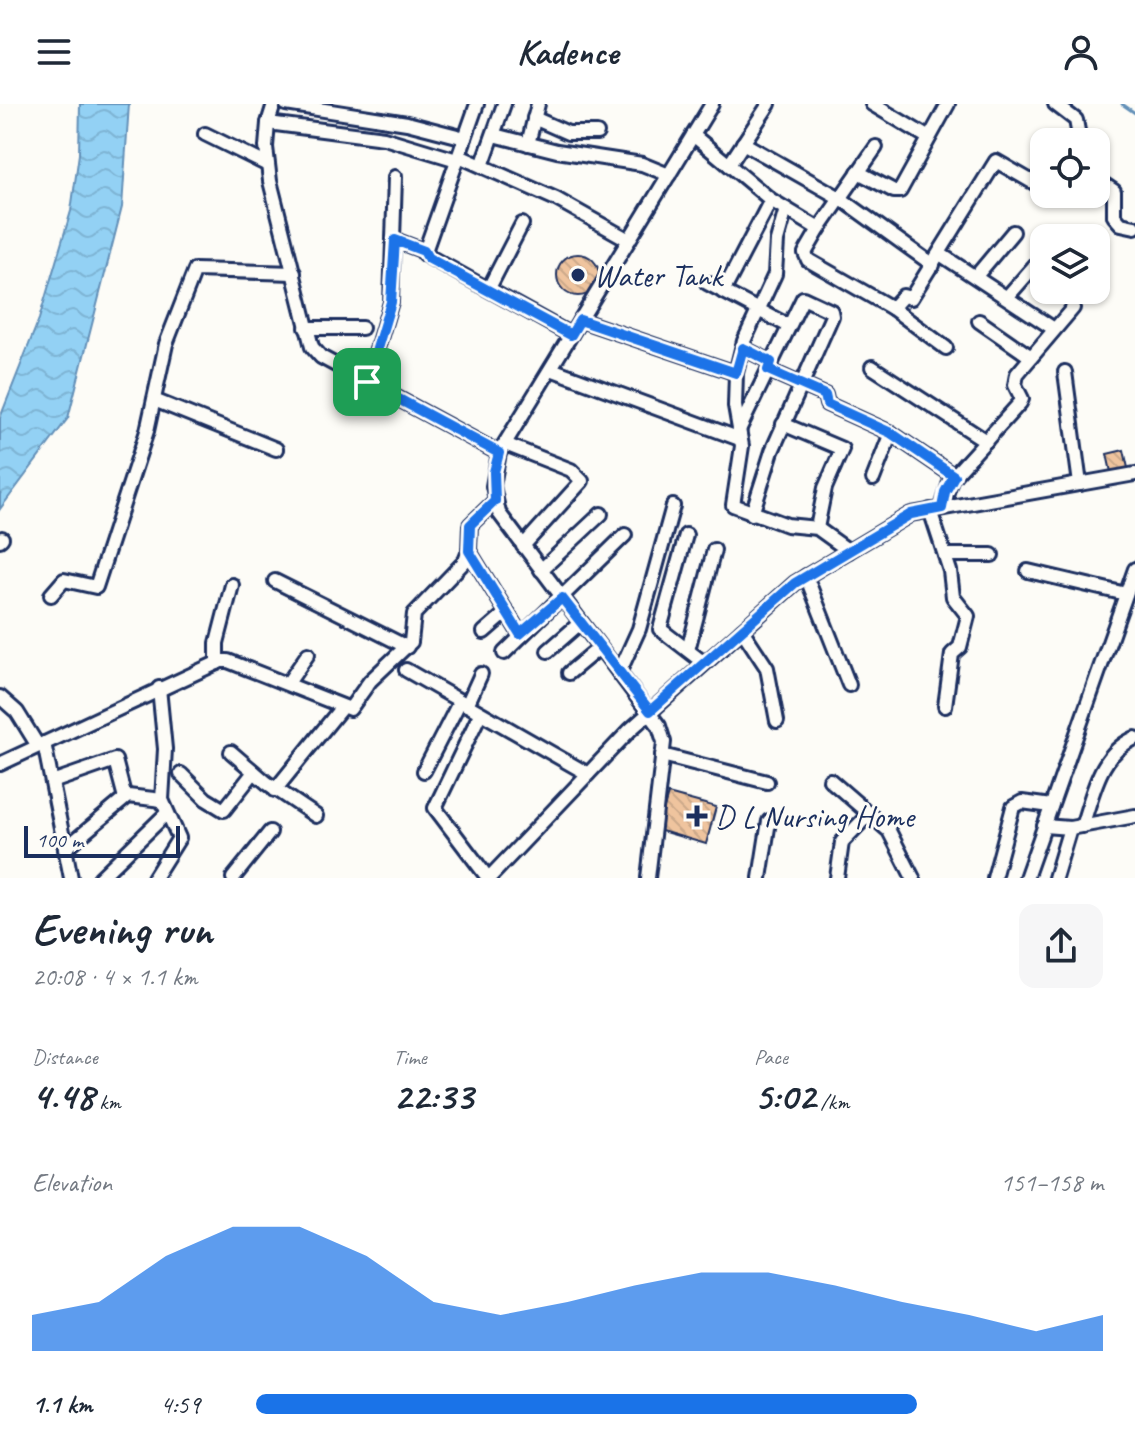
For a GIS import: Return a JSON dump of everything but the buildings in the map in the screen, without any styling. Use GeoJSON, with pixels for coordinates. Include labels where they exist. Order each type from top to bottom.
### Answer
{"type":"FeatureCollection","features":[{"type":"Feature","properties":{"kind":"street"},"geometry":{"type":"LineString","coordinates":[[274,104],[268,123],[268,165],[312,347],[321,357],[367,382],[502,448],[571,470],[582,481],[523,546]]}},
{"type":"Feature","properties":{"kind":"street"},"geometry":{"type":"LineString","coordinates":[[286,104],[407,123],[465,138]]}},
{"type":"Feature","properties":{"kind":"street"},"geometry":{"type":"LineString","coordinates":[[424,251],[477,104]]}},
{"type":"Feature","properties":{"kind":"street"},"geometry":{"type":"LineString","coordinates":[[482,166],[504,104]]}},
{"type":"Feature","properties":{"kind":"street"},"geometry":{"type":"LineString","coordinates":[[528,144],[538,104]]}},
{"type":"Feature","properties":{"kind":"street"},"geometry":{"type":"LineString","coordinates":[[648,878],[664,742],[650,711],[499,513],[495,501],[494,472],[502,448],[712,104]]}},
{"type":"Feature","properties":{"kind":"street"},"geometry":{"type":"LineString","coordinates":[[729,165],[769,104]]}},
{"type":"Feature","properties":{"kind":"street"},"geometry":{"type":"LineString","coordinates":[[872,104],[929,138]]}},
{"type":"Feature","properties":{"kind":"street"},"geometry":{"type":"LineString","coordinates":[[858,172],[894,191],[900,191],[948,104]]}},
{"type":"Feature","properties":{"kind":"street"},"geometry":{"type":"LineString","coordinates":[[1055,104],[1076,120],[1077,128]]}},
{"type":"Feature","properties":{"kind":"street"},"geometry":{"type":"LineString","coordinates":[[534,118],[568,133],[597,133]]}},
{"type":"Feature","properties":{"kind":"street"},"geometry":{"type":"LineString","coordinates":[[268,123],[384,138],[458,158],[578,210],[629,240]]}},
{"type":"Feature","properties":{"kind":"street"},"geometry":{"type":"LineString","coordinates":[[205,134],[268,165]]}},
{"type":"Feature","properties":{"kind":"street"},"geometry":{"type":"LineString","coordinates":[[494,135],[626,161],[669,175]]}},
{"type":"Feature","properties":{"kind":"street"},"geometry":{"type":"LineString","coordinates":[[693,135],[771,200],[819,229]]}},
{"type":"Feature","properties":{"kind":"street"},"geometry":{"type":"LineString","coordinates":[[743,143],[840,198],[937,260],[977,275],[1054,329]]}},
{"type":"Feature","properties":{"kind":"street"},"geometry":{"type":"LineString","coordinates":[[876,147],[819,229],[805,253],[806,258],[892,308],[946,348]]}},
{"type":"Feature","properties":{"kind":"street"},"geometry":{"type":"LineString","coordinates":[[892,308],[902,296],[911,298],[997,160],[1030,180]]}},
{"type":"Feature","properties":{"kind":"street"},"geometry":{"type":"LineString","coordinates":[[367,382],[391,302],[395,177]]}},
{"type":"Feature","properties":{"kind":"street"},"geometry":{"type":"LineString","coordinates":[[1110,188],[1114,191],[1114,216],[1121,224],[1135,227]]}},
{"type":"Feature","properties":{"kind":"street"},"geometry":{"type":"LineString","coordinates":[[723,292],[771,200]]}},
{"type":"Feature","properties":{"kind":"street"},"geometry":{"type":"LineString","coordinates":[[786,209],[777,241],[775,274],[743,348],[736,373],[740,434],[733,505],[787,525],[817,528],[849,551]]}},
{"type":"Feature","properties":{"kind":"street"},"geometry":{"type":"LineString","coordinates":[[489,288],[522,224]]}},
{"type":"Feature","properties":{"kind":"street"},"geometry":{"type":"LineString","coordinates":[[977,275],[1013,232]]}},
{"type":"Feature","properties":{"kind":"street"},"geometry":{"type":"LineString","coordinates":[[395,240],[424,251],[428,258],[489,288],[571,335]]}},
{"type":"Feature","properties":{"kind":"street"},"geometry":{"type":"LineString","coordinates":[[51,595],[64,580],[96,587],[154,400],[166,344],[195,270],[294,273]]}},
{"type":"Feature","properties":{"kind":"street"},"geometry":{"type":"LineString","coordinates":[[1008,296],[1030,271]]}},
{"type":"Feature","properties":{"kind":"street"},"geometry":{"type":"LineString","coordinates":[[707,283],[789,326]]}},
{"type":"Feature","properties":{"kind":"street"},"geometry":{"type":"LineString","coordinates":[[740,434],[804,297],[832,313],[783,424],[752,514]]}},
{"type":"Feature","properties":{"kind":"street"},"geometry":{"type":"LineString","coordinates":[[945,706],[952,654],[960,647],[968,616],[953,597],[936,509],[954,476],[1020,403],[1022,399],[1014,380],[1073,308]]}},
{"type":"Feature","properties":{"kind":"street"},"geometry":{"type":"LineString","coordinates":[[580,320],[736,373]]}},
{"type":"Feature","properties":{"kind":"street"},"geometry":{"type":"LineString","coordinates":[[979,321],[1031,357]]}},
{"type":"Feature","properties":{"kind":"street"},"geometry":{"type":"LineString","coordinates":[[306,328],[362,328]]}},
{"type":"Feature","properties":{"kind":"street"},"geometry":{"type":"LineString","coordinates":[[743,348],[800,385],[825,395],[827,404],[891,433],[954,476]]}},
{"type":"Feature","properties":{"kind":"street"},"geometry":{"type":"LineString","coordinates":[[872,367],[986,441]]}},
{"type":"Feature","properties":{"kind":"street"},"geometry":{"type":"LineString","coordinates":[[551,369],[740,434]]}},
{"type":"Feature","properties":{"kind":"street"},"geometry":{"type":"LineString","coordinates":[[1065,372],[1080,484]]}},
{"type":"Feature","properties":{"kind":"street"},"geometry":{"type":"LineString","coordinates":[[154,400],[276,449]]}},
{"type":"Feature","properties":{"kind":"street"},"geometry":{"type":"LineString","coordinates":[[783,424],[842,449],[825,488],[817,528]]}},
{"type":"Feature","properties":{"kind":"street"},"geometry":{"type":"LineString","coordinates":[[873,479],[891,433]]}},
{"type":"Feature","properties":{"kind":"street"},"geometry":{"type":"LineString","coordinates":[[480,714],[435,808],[488,878],[650,711],[806,576],[911,514],[1135,474]]}},
{"type":"Feature","properties":{"kind":"street"},"geometry":{"type":"LineString","coordinates":[[0,764],[159,688],[228,661],[350,709],[370,681],[411,642],[414,614],[465,561],[469,551],[470,525],[495,501]]}},
{"type":"Feature","properties":{"kind":"street"},"geometry":{"type":"LineString","coordinates":[[619,673],[639,629],[673,506]]}},
{"type":"Feature","properties":{"kind":"street"},"geometry":{"type":"LineString","coordinates":[[541,570],[601,514]]}},
{"type":"Feature","properties":{"kind":"street"},"geometry":{"type":"LineString","coordinates":[[504,653],[520,634],[562,598],[625,535]]}},
{"type":"Feature","properties":{"kind":"street"},"geometry":{"type":"LineString","coordinates":[[686,535],[660,629],[704,663]]}},
{"type":"Feature","properties":{"kind":"street"},"geometry":{"type":"LineString","coordinates":[[688,650],[714,550]]}},
{"type":"Feature","properties":{"kind":"street"},"geometry":{"type":"LineString","coordinates":[[469,551],[520,634]]}},
{"type":"Feature","properties":{"kind":"street"},"geometry":{"type":"LineString","coordinates":[[945,555],[992,555]]}},
{"type":"Feature","properties":{"kind":"street"},"geometry":{"type":"LineString","coordinates":[[1026,878],[1135,569]]}},
{"type":"Feature","properties":{"kind":"street"},"geometry":{"type":"LineString","coordinates":[[1028,571],[1126,594]]}},
{"type":"Feature","properties":{"kind":"street"},"geometry":{"type":"LineString","coordinates":[[806,576],[849,685]]}},
{"type":"Feature","properties":{"kind":"street"},"geometry":{"type":"LineString","coordinates":[[275,581],[407,647]]}},
{"type":"Feature","properties":{"kind":"street"},"geometry":{"type":"LineString","coordinates":[[217,663],[217,643],[232,585]]}},
{"type":"Feature","properties":{"kind":"street"},"geometry":{"type":"LineString","coordinates":[[1121,608],[1135,607]]}},
{"type":"Feature","properties":{"kind":"street"},"geometry":{"type":"LineString","coordinates":[[484,632],[507,612]]}},
{"type":"Feature","properties":{"kind":"street"},"geometry":{"type":"LineString","coordinates":[[548,651],[580,623]]}},
{"type":"Feature","properties":{"kind":"street"},"geometry":{"type":"LineString","coordinates":[[742,630],[767,668],[777,721]]}},
{"type":"Feature","properties":{"kind":"street"},"geometry":{"type":"LineString","coordinates":[[569,673],[599,648]]}},
{"type":"Feature","properties":{"kind":"street"},"geometry":{"type":"LineString","coordinates":[[288,683],[308,654]]}},
{"type":"Feature","properties":{"kind":"street"},"geometry":{"type":"LineString","coordinates":[[406,670],[588,774]]}},
{"type":"Feature","properties":{"kind":"street"},"geometry":{"type":"LineString","coordinates":[[424,771],[481,674]]}},
{"type":"Feature","properties":{"kind":"street"},"geometry":{"type":"LineString","coordinates":[[154,878],[179,843],[162,800],[165,749],[159,688]]}},
{"type":"Feature","properties":{"kind":"street"},"geometry":{"type":"LineString","coordinates":[[0,697],[17,712],[41,744],[52,782],[71,878]]}},
{"type":"Feature","properties":{"kind":"street"},"geometry":{"type":"LineString","coordinates":[[275,790],[342,707]]}},
{"type":"Feature","properties":{"kind":"street"},"geometry":{"type":"LineString","coordinates":[[1055,878],[1104,762],[1122,744],[1135,738]]}},
{"type":"Feature","properties":{"kind":"street"},"geometry":{"type":"LineString","coordinates":[[231,752],[275,790],[316,816]]}},
{"type":"Feature","properties":{"kind":"street"},"geometry":{"type":"LineString","coordinates":[[662,755],[767,782]]}},
{"type":"Feature","properties":{"kind":"street"},"geometry":{"type":"LineString","coordinates":[[52,782],[115,760],[125,798]]}},
{"type":"Feature","properties":{"kind":"street"},"geometry":{"type":"LineString","coordinates":[[181,774],[206,799],[224,810],[254,772]]}},
{"type":"Feature","properties":{"kind":"street"},"geometry":{"type":"LineString","coordinates":[[830,780],[889,831],[913,878]]}},
{"type":"Feature","properties":{"kind":"street"},"geometry":{"type":"LineString","coordinates":[[65,849],[125,798],[162,800]]}},
{"type":"Feature","properties":{"kind":"street"},"geometry":{"type":"LineString","coordinates":[[994,878],[1013,807],[1022,802],[1051,806]]}},
{"type":"Feature","properties":{"kind":"street"},"geometry":{"type":"LineString","coordinates":[[100,878],[167,813]]}},
{"type":"Feature","properties":{"kind":"street"},"geometry":{"type":"LineString","coordinates":[[837,878],[842,842],[869,814]]}},
{"type":"Feature","properties":{"kind":"street"},"geometry":{"type":"LineString","coordinates":[[1044,826],[1076,827],[1135,816]]}},
{"type":"Feature","properties":{"kind":"street"},"geometry":{"type":"LineString","coordinates":[[760,878],[769,821]]}},
{"type":"Feature","properties":{"kind":"street"},"geometry":{"type":"LineString","coordinates":[[233,878],[270,832]]}},
{"type":"Feature","properties":{"kind":"water"},"geometry":{"type":"Polygon","coordinates":[[[80,104],[129,104],[122,207],[68,418],[0,509],[0,418],[39,319],[71,211],[79,154],[80,104]]]}},
{"type":"Feature","properties":{"kind":"waterway"},"geometry":{"type":"LineString","coordinates":[[1122,104],[1135,113]]}},
{"type":"Feature","properties":{"kind":"place","name":"Water Tank"},"geometry":{"type":"Point","coordinates":[578,275]}},
{"type":"Feature","properties":{"kind":"place","name":"D L Nursing Home"},"geometry":{"type":"Point","coordinates":[697,816]}},
{"type":"Feature","properties":{"kind":"route"},"geometry":{"type":"LineString","coordinates":[[395,240],[424,251],[428,258],[489,288],[571,335],[580,320],[736,373],[743,348],[771,362],[768,370],[827,396],[827,404],[871,421],[954,476],[945,492],[942,508],[911,514],[795,583],[650,711],[562,598],[520,634],[469,551],[470,525],[495,501],[494,472],[499,453],[367,382],[391,302],[395,240]]}}]}
